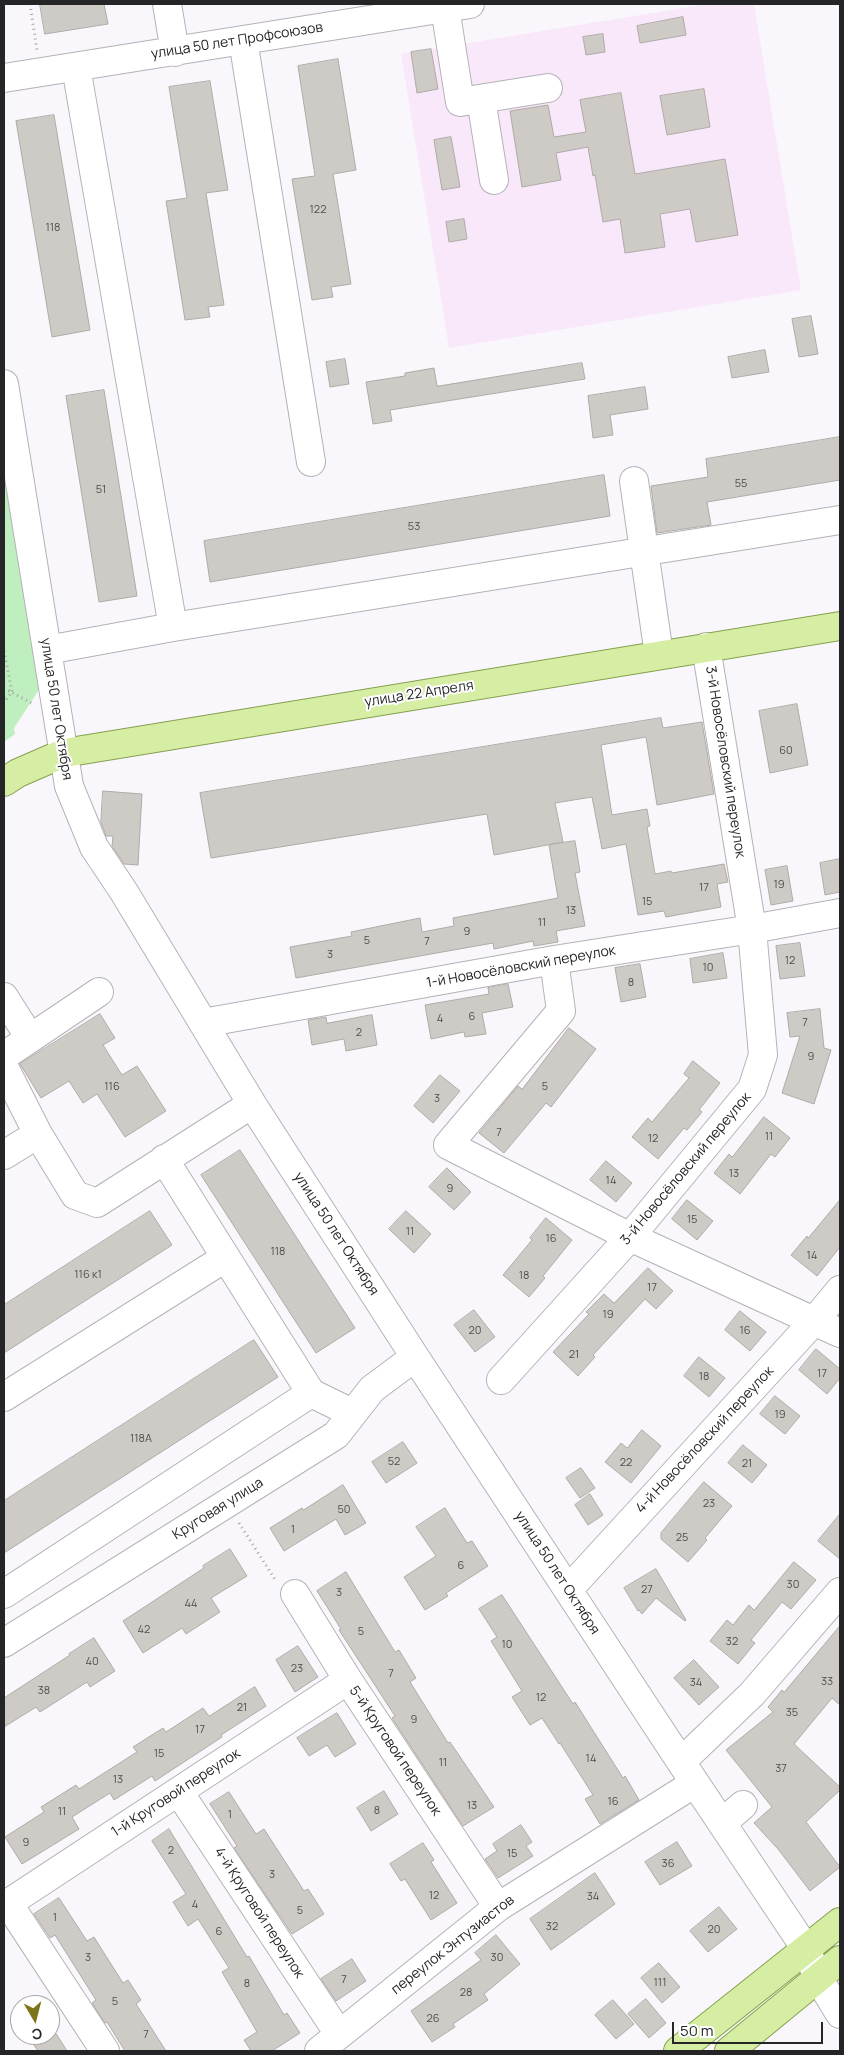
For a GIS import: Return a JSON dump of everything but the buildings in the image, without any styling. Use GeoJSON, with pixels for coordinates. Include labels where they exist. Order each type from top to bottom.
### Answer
{"type":"FeatureCollection","features":[{"type":"Feature","properties":{"kind":"main road","name":"улица 22 Апреля"},"geometry":{"type":"LineString","coordinates":[[4,782],[18,773],[64,753],[840,626]]}},
{"type":"Feature","properties":{"kind":"main road"},"geometry":{"type":"LineString","coordinates":[[678,2051],[840,1922]]}},
{"type":"Feature","properties":{"kind":"main road"},"geometry":{"type":"LineString","coordinates":[[729,2051],[840,1960]]}},
{"type":"Feature","properties":{"kind":"street"},"geometry":{"type":"LineString","coordinates":[[167,4],[175,52]]}},
{"type":"Feature","properties":{"kind":"street","name":"улица 50 лет Профсоюзов"},"geometry":{"type":"LineString","coordinates":[[4,78],[457,6]]}},
{"type":"Feature","properties":{"kind":"street"},"geometry":{"type":"LineString","coordinates":[[457,6],[460,102],[548,88]]}},
{"type":"Feature","properties":{"kind":"street"},"geometry":{"type":"LineString","coordinates":[[243,40],[311,462]]}},
{"type":"Feature","properties":{"kind":"street"},"geometry":{"type":"LineString","coordinates":[[76,67],[173,626]]}},
{"type":"Feature","properties":{"kind":"street"},"geometry":{"type":"LineString","coordinates":[[481,99],[494,180]]}},
{"type":"Feature","properties":{"kind":"street","name":"улица 50 лет Октября"},"geometry":{"type":"LineString","coordinates":[[4,384],[69,786],[94,847],[124,892],[252,1104],[415,1357],[806,1949],[818,1978],[840,2014]]}},
{"type":"Feature","properties":{"kind":"street"},"geometry":{"type":"LineString","coordinates":[[634,481],[659,655]]}},
{"type":"Feature","properties":{"kind":"street"},"geometry":{"type":"LineString","coordinates":[[46,650],[173,626],[840,520]]}},
{"type":"Feature","properties":{"kind":"street","name":"3-й Новосёловский переулок"},"geometry":{"type":"LineString","coordinates":[[501,1380],[630,1237],[752,1089],[763,1055],[752,929],[706,647]]}},
{"type":"Feature","properties":{"kind":"street","name":"1-й Новосёловский переулок"},"geometry":{"type":"LineString","coordinates":[[203,1023],[554,960],[752,929],[840,913]]}},
{"type":"Feature","properties":{"kind":"street"},"geometry":{"type":"LineString","coordinates":[[554,960],[561,1011],[448,1145],[630,1237],[840,1333]]}},
{"type":"Feature","properties":{"kind":"street"},"geometry":{"type":"LineString","coordinates":[[4,1056],[99,992]]}},
{"type":"Feature","properties":{"kind":"street"},"geometry":{"type":"LineString","coordinates":[[4,997],[30,1038]]}},
{"type":"Feature","properties":{"kind":"street"},"geometry":{"type":"LineString","coordinates":[[4,1067],[38,1134],[75,1195],[97,1203],[252,1104]]}},
{"type":"Feature","properties":{"kind":"street"},"geometry":{"type":"LineString","coordinates":[[4,1155],[38,1134]]}},
{"type":"Feature","properties":{"kind":"street"},"geometry":{"type":"LineString","coordinates":[[164,1159],[311,1393],[352,1413]]}},
{"type":"Feature","properties":{"kind":"street"},"geometry":{"type":"LineString","coordinates":[[4,1397],[225,1258]]}},
{"type":"Feature","properties":{"kind":"street","name":"4-й Новосёловский переулок"},"geometry":{"type":"LineString","coordinates":[[568,1590],[815,1320],[840,1290]]}},
{"type":"Feature","properties":{"kind":"street","name":"Круговая улица"},"geometry":{"type":"LineString","coordinates":[[4,1642],[336,1435],[372,1389],[415,1357]]}},
{"type":"Feature","properties":{"kind":"street"},"geometry":{"type":"LineString","coordinates":[[4,1594],[311,1393]]}},
{"type":"Feature","properties":{"kind":"street","name":"переулок Энтузиастов"},"geometry":{"type":"LineString","coordinates":[[329,2043],[498,1907],[688,1773],[752,1694],[840,1592]]}},
{"type":"Feature","properties":{"kind":"street","name":"5-й Круговой переулок"},"geometry":{"type":"LineString","coordinates":[[295,1594],[348,1680],[498,1907]]}},
{"type":"Feature","properties":{"kind":"street","name":"1-й Круговой переулок"},"geometry":{"type":"LineString","coordinates":[[6,1904],[348,1680]]}},
{"type":"Feature","properties":{"kind":"street","name":"4-й Круговой переулок"},"geometry":{"type":"LineString","coordinates":[[179,1792],[329,2043]]}},
{"type":"Feature","properties":{"kind":"street"},"geometry":{"type":"LineString","coordinates":[[722,1824],[743,1805]]}},
{"type":"Feature","properties":{"kind":"street"},"geometry":{"type":"LineString","coordinates":[[6,1904],[105,2051]]}},
{"type":"Feature","properties":{"kind":"path"},"geometry":{"type":"LineString","coordinates":[[30,4],[41,72]]}},
{"type":"Feature","properties":{"kind":"path"},"geometry":{"type":"LineString","coordinates":[[4,651],[12,692],[4,702]]}},
{"type":"Feature","properties":{"kind":"path"},"geometry":{"type":"LineString","coordinates":[[4,688],[12,692]]}},
{"type":"Feature","properties":{"kind":"path"},"geometry":{"type":"LineString","coordinates":[[227,1504],[276,1582],[295,1594]]}},
{"type":"Feature","properties":{"kind":"shaded area"},"geometry":{"type":"Polygon","coordinates":[[[708,4],[754,4],[801,290],[449,348],[401,54],[708,4]]]}},
{"type":"Feature","properties":{"kind":"green space"},"geometry":{"type":"Polygon","coordinates":[[[4,468],[40,688],[14,728],[15,734],[4,742],[4,468]]]}}]}
